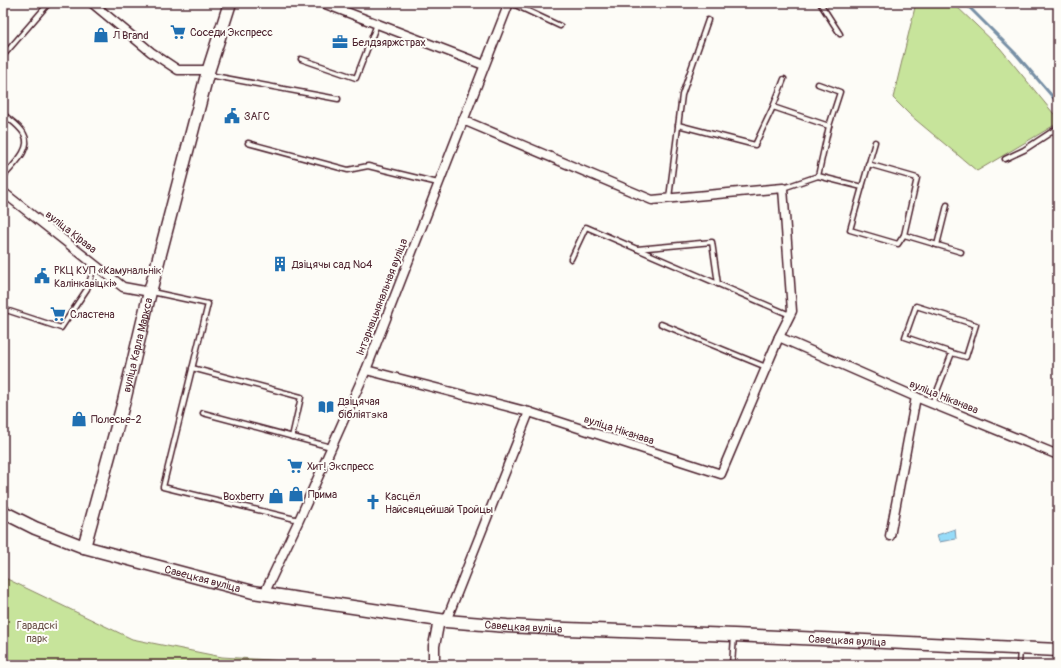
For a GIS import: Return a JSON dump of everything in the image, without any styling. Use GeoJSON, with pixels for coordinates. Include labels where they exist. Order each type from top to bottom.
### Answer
{"type":"FeatureCollection","features":[{"type":"Feature","properties":{"kind":"main road","name":"вуліца Карла Маркса"},"geometry":{"type":"LineString","coordinates":[[84,547],[124,401],[150,292],[208,72],[230,3]]}},
{"type":"Feature","properties":{"kind":"main road","name":"Савецкая вуліца"},"geometry":{"type":"LineString","coordinates":[[3,512],[35,528],[84,547],[158,568],[264,594],[443,620],[522,627],[1058,650]]}},
{"type":"Feature","properties":{"kind":"street"},"geometry":{"type":"LineString","coordinates":[[92,3],[151,52],[178,70],[208,72]]}},
{"type":"Feature","properties":{"kind":"street"},"geometry":{"type":"LineString","coordinates":[[323,3],[484,65]]}},
{"type":"Feature","properties":{"kind":"street","name":"Інтэрнацыянальная вуліца"},"geometry":{"type":"LineString","coordinates":[[264,594],[366,370],[484,65],[510,3]]}},
{"type":"Feature","properties":{"kind":"street"},"geometry":{"type":"LineString","coordinates":[[463,120],[652,200],[783,188]]}},
{"type":"Feature","properties":{"kind":"street","name":"вуліца Ніканава"},"geometry":{"type":"LineString","coordinates":[[366,370],[529,412],[721,474],[766,367],[792,310],[783,188]]}},
{"type":"Feature","properties":{"kind":"street","name":"вуліца Кірава"},"geometry":{"type":"LineString","coordinates":[[3,192],[123,287],[150,292]]}},
{"type":"Feature","properties":{"kind":"street","name":"вуліца Ніканава"},"geometry":{"type":"LineString","coordinates":[[779,337],[932,404],[1058,455]]}},
{"type":"Feature","properties":{"kind":"street"},"geometry":{"type":"LineString","coordinates":[[890,536],[916,397]]}},
{"type":"Feature","properties":{"kind":"street"},"geometry":{"type":"LineString","coordinates":[[434,665],[434,646],[443,620],[529,412]]}},
{"type":"Feature","properties":{"kind":"lane"},"geometry":{"type":"LineString","coordinates":[[3,56],[48,3]]}},
{"type":"Feature","properties":{"kind":"lane"},"geometry":{"type":"LineString","coordinates":[[510,3],[560,26]]}},
{"type":"Feature","properties":{"kind":"lane"},"geometry":{"type":"LineString","coordinates":[[820,3],[840,34]]}},
{"type":"Feature","properties":{"kind":"lane"},"geometry":{"type":"LineString","coordinates":[[669,198],[682,95],[708,20]]}},
{"type":"Feature","properties":{"kind":"lane"},"geometry":{"type":"LineString","coordinates":[[301,59],[356,78],[377,24]]}},
{"type":"Feature","properties":{"kind":"lane"},"geometry":{"type":"LineString","coordinates":[[208,72],[338,99]]}},
{"type":"Feature","properties":{"kind":"lane"},"geometry":{"type":"LineString","coordinates":[[678,126],[755,145],[784,79]]}},
{"type":"Feature","properties":{"kind":"lane"},"geometry":{"type":"LineString","coordinates":[[818,84],[840,92],[829,126],[818,176]]}},
{"type":"Feature","properties":{"kind":"lane"},"geometry":{"type":"LineString","coordinates":[[773,107],[829,126]]}},
{"type":"Feature","properties":{"kind":"lane"},"geometry":{"type":"LineString","coordinates":[[3,114],[20,129],[26,138],[24,152],[3,177]]}},
{"type":"Feature","properties":{"kind":"lane"},"geometry":{"type":"LineString","coordinates":[[1005,159],[1024,150],[1056,128],[1058,129]]}},
{"type":"Feature","properties":{"kind":"lane"},"geometry":{"type":"LineString","coordinates":[[868,164],[917,178],[904,235],[898,244],[850,230],[868,164],[875,142]]}},
{"type":"Feature","properties":{"kind":"lane"},"geometry":{"type":"LineString","coordinates":[[248,143],[348,170],[368,166],[439,184]]}},
{"type":"Feature","properties":{"kind":"lane"},"geometry":{"type":"LineString","coordinates":[[783,188],[818,176],[862,187]]}},
{"type":"Feature","properties":{"kind":"lane"},"geometry":{"type":"LineString","coordinates":[[937,245],[947,205]]}},
{"type":"Feature","properties":{"kind":"lane"},"geometry":{"type":"LineString","coordinates":[[572,259],[586,227],[790,315]]}},
{"type":"Feature","properties":{"kind":"lane"},"geometry":{"type":"LineString","coordinates":[[904,235],[961,252]]}},
{"type":"Feature","properties":{"kind":"lane"},"geometry":{"type":"LineString","coordinates":[[636,249],[712,242],[718,284]]}},
{"type":"Feature","properties":{"kind":"lane"},"geometry":{"type":"LineString","coordinates":[[3,309],[61,328],[87,289],[95,265]]}},
{"type":"Feature","properties":{"kind":"lane"},"geometry":{"type":"LineString","coordinates":[[150,292],[208,304],[163,487],[299,520]]}},
{"type":"Feature","properties":{"kind":"lane"},"geometry":{"type":"LineString","coordinates":[[916,306],[976,325],[966,357],[952,353],[905,337],[916,306]]}},
{"type":"Feature","properties":{"kind":"lane"},"geometry":{"type":"LineString","coordinates":[[661,324],[766,367]]}},
{"type":"Feature","properties":{"kind":"lane"},"geometry":{"type":"LineString","coordinates":[[932,404],[952,353]]}},
{"type":"Feature","properties":{"kind":"lane"},"geometry":{"type":"LineString","coordinates":[[192,368],[301,397],[292,437]]}},
{"type":"Feature","properties":{"kind":"lane"},"geometry":{"type":"LineString","coordinates":[[203,413],[330,447]]}},
{"type":"Feature","properties":{"kind":"lane"},"geometry":{"type":"LineString","coordinates":[[732,665],[734,635]]}},
{"type":"Feature","properties":{"kind":"lane"},"geometry":{"type":"LineString","coordinates":[[1020,648],[1020,665]]}},
{"type":"Feature","properties":{"kind":"green space"},"geometry":{"type":"Polygon","coordinates":[[[916,3],[953,3],[1000,48],[1058,119],[1058,123],[977,171],[910,115],[893,98],[916,3]]]}},
{"type":"Feature","properties":{"kind":"green space","name":"Гарадскі парк"},"geometry":{"type":"Polygon","coordinates":[[[3,577],[132,639],[222,657],[347,665],[3,665],[3,577]]]}},
{"type":"Feature","properties":{"kind":"water"},"geometry":{"type":"Polygon","coordinates":[[[955,529],[956,539],[939,542],[937,535],[955,529]]]}},
{"type":"Feature","properties":{"kind":"waterway"},"geometry":{"type":"LineString","coordinates":[[965,3],[1015,53],[1058,103]]}},
{"type":"Feature","properties":{"kind":"place","name":"Соседи Экспресс"},"geometry":{"type":"Point","coordinates":[178,32]}},
{"type":"Feature","properties":{"kind":"place","name":"Л Brand"},"geometry":{"type":"Point","coordinates":[101,35]}},
{"type":"Feature","properties":{"kind":"place","name":"Белдзяржстрах"},"geometry":{"type":"Point","coordinates":[340,42]}},
{"type":"Feature","properties":{"kind":"place","name":"ЗАГС"},"geometry":{"type":"Point","coordinates":[232,116]}},
{"type":"Feature","properties":{"kind":"place","name":"Дзіцячы сад №4"},"geometry":{"type":"Point","coordinates":[280,264]}},
{"type":"Feature","properties":{"kind":"place","name":"РКЦ КУП «Камунальнік Калінкавіцкі»"},"geometry":{"type":"Point","coordinates":[42,276]}},
{"type":"Feature","properties":{"kind":"place","name":"Сластена"},"geometry":{"type":"Point","coordinates":[58,314]}},
{"type":"Feature","properties":{"kind":"place","name":"Дзіцячая бібліятэка"},"geometry":{"type":"Point","coordinates":[326,407]}},
{"type":"Feature","properties":{"kind":"place","name":"Полесье-2"},"geometry":{"type":"Point","coordinates":[79,419]}},
{"type":"Feature","properties":{"kind":"place","name":"Хит! Экспресс"},"geometry":{"type":"Point","coordinates":[295,466]}},
{"type":"Feature","properties":{"kind":"place","name":"Прима"},"geometry":{"type":"Point","coordinates":[296,494]}},
{"type":"Feature","properties":{"kind":"place","name":"Boxberry"},"geometry":{"type":"Point","coordinates":[276,496]}},
{"type":"Feature","properties":{"kind":"place","name":"Касцёл Найсвяцейшай Тройцы"},"geometry":{"type":"Point","coordinates":[373,502]}}]}
